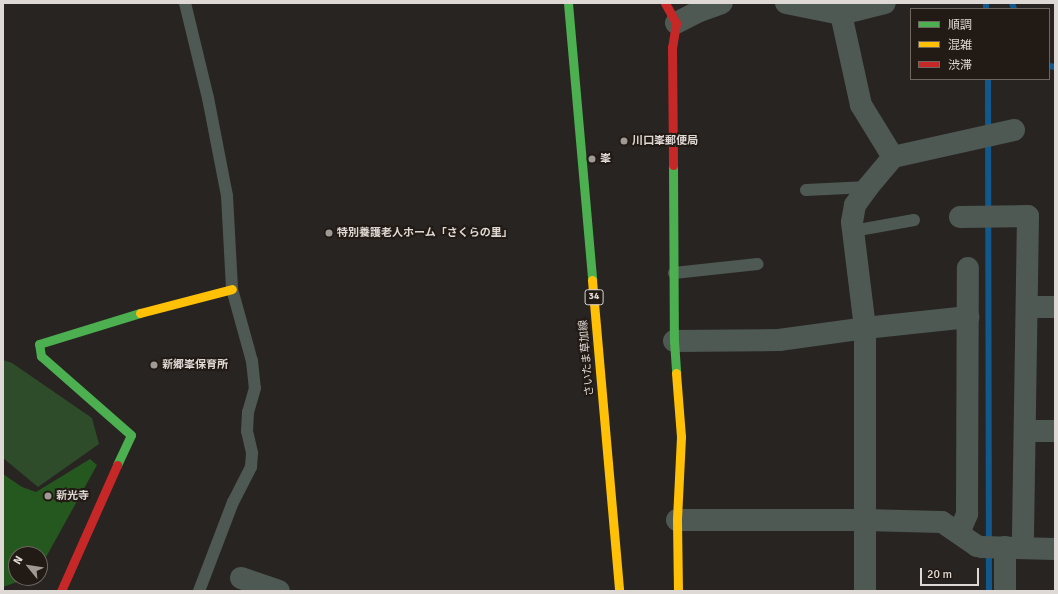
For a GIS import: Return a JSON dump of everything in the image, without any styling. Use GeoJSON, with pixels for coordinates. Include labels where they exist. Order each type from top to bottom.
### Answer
{"type":"FeatureCollection","features":[{"type":"Feature","properties":{"kind":"street","name":"さいたま草加線"},"geometry":{"type":"LineString","coordinates":[[568,3],[619,591]]}},
{"type":"Feature","properties":{"kind":"street"},"geometry":{"type":"LineString","coordinates":[[665,3],[676,23],[672,47],[674,341],[681,437],[677,520],[678,591]]}},
{"type":"Feature","properties":{"kind":"street"},"geometry":{"type":"LineString","coordinates":[[676,23],[700,11],[722,3]]}},
{"type":"Feature","properties":{"kind":"street"},"geometry":{"type":"LineString","coordinates":[[786,3],[840,14],[885,3]]}},
{"type":"Feature","properties":{"kind":"street"},"geometry":{"type":"LineString","coordinates":[[840,14],[861,105],[893,157]]}},
{"type":"Feature","properties":{"kind":"street"},"geometry":{"type":"LineString","coordinates":[[864,591],[865,328],[852,222],[855,205],[893,157],[998,134]]}},
{"type":"Feature","properties":{"kind":"street"},"geometry":{"type":"LineString","coordinates":[[960,217],[1028,216],[1026,431],[1001,547],[1005,591]]}},
{"type":"Feature","properties":{"kind":"street"},"geometry":{"type":"LineString","coordinates":[[959,534],[967,514],[968,268]]}},
{"type":"Feature","properties":{"kind":"street"},"geometry":{"type":"LineString","coordinates":[[62,591],[131,435],[41,356],[39,344],[142,312],[232,289]]}},
{"type":"Feature","properties":{"kind":"street"},"geometry":{"type":"LineString","coordinates":[[1028,307],[1055,307]]}},
{"type":"Feature","properties":{"kind":"street"},"geometry":{"type":"LineString","coordinates":[[674,341],[779,340],[865,328],[968,317]]}},
{"type":"Feature","properties":{"kind":"street"},"geometry":{"type":"LineString","coordinates":[[1026,431],[1055,431]]}},
{"type":"Feature","properties":{"kind":"street"},"geometry":{"type":"LineString","coordinates":[[677,520],[864,520],[942,522],[959,534],[1001,547],[1055,549]]}},
{"type":"Feature","properties":{"kind":"street"},"geometry":{"type":"LineString","coordinates":[[241,578],[279,591]]}},
{"type":"Feature","properties":{"kind":"lane"},"geometry":{"type":"LineString","coordinates":[[185,3],[208,98],[228,196],[232,289],[252,361],[255,381],[255,388],[248,412],[247,431],[252,453],[251,467],[232,502],[199,591]]}},
{"type":"Feature","properties":{"kind":"lane"},"geometry":{"type":"LineString","coordinates":[[806,190],[868,187]]}},
{"type":"Feature","properties":{"kind":"lane"},"geometry":{"type":"LineString","coordinates":[[853,231],[914,220]]}},
{"type":"Feature","properties":{"kind":"lane"},"geometry":{"type":"LineString","coordinates":[[674,273],[758,264]]}},
{"type":"Feature","properties":{"kind":"green space"},"geometry":{"type":"Polygon","coordinates":[[[3,360],[12,363],[92,418],[99,444],[38,487],[3,458],[3,360]]]}},
{"type":"Feature","properties":{"kind":"green space"},"geometry":{"type":"Polygon","coordinates":[[[90,459],[97,465],[48,554],[48,546],[8,546],[8,585],[3,587],[3,474],[22,487],[36,492],[90,459]]]}},
{"type":"Feature","properties":{"kind":"waterway"},"geometry":{"type":"LineString","coordinates":[[986,3],[986,8]]}},
{"type":"Feature","properties":{"kind":"waterway"},"geometry":{"type":"LineString","coordinates":[[1012,3],[1014,8]]}},
{"type":"Feature","properties":{"kind":"waterway"},"geometry":{"type":"LineString","coordinates":[[1050,66],[1055,67]]}},
{"type":"Feature","properties":{"kind":"waterway"},"geometry":{"type":"LineString","coordinates":[[988,80],[989,591]]}},
{"type":"Feature","properties":{"kind":"traffic: fast"},"geometry":{"type":"LineString","coordinates":[[568,3],[592,280]]}},
{"type":"Feature","properties":{"kind":"traffic: fast"},"geometry":{"type":"LineString","coordinates":[[673,165],[674,341],[676,373]]}},
{"type":"Feature","properties":{"kind":"traffic: fast"},"geometry":{"type":"LineString","coordinates":[[117,465],[131,435],[41,356],[39,344],[140,313]]}},
{"type":"Feature","properties":{"kind":"traffic: slow"},"geometry":{"type":"LineString","coordinates":[[592,280],[619,591]]}},
{"type":"Feature","properties":{"kind":"traffic: slow"},"geometry":{"type":"LineString","coordinates":[[140,313],[232,289]]}},
{"type":"Feature","properties":{"kind":"traffic: slow"},"geometry":{"type":"LineString","coordinates":[[676,373],[681,437],[677,520],[678,591]]}},
{"type":"Feature","properties":{"kind":"traffic: jam"},"geometry":{"type":"LineString","coordinates":[[665,3],[676,23],[672,47],[673,165]]}},
{"type":"Feature","properties":{"kind":"traffic: jam"},"geometry":{"type":"LineString","coordinates":[[61,591],[117,465]]}},
{"type":"Feature","properties":{"kind":"place","name":"川口峯郵便局"},"geometry":{"type":"Point","coordinates":[624,141]}},
{"type":"Feature","properties":{"kind":"place","name":"峯"},"geometry":{"type":"Point","coordinates":[592,159]}},
{"type":"Feature","properties":{"kind":"place","name":"特別養護老人ホーム「さくらの里」"},"geometry":{"type":"Point","coordinates":[329,233]}},
{"type":"Feature","properties":{"kind":"place","name":"新郷峯保育所"},"geometry":{"type":"Point","coordinates":[154,365]}},
{"type":"Feature","properties":{"kind":"place","name":"新光寺"},"geometry":{"type":"Point","coordinates":[48,496]}}]}
